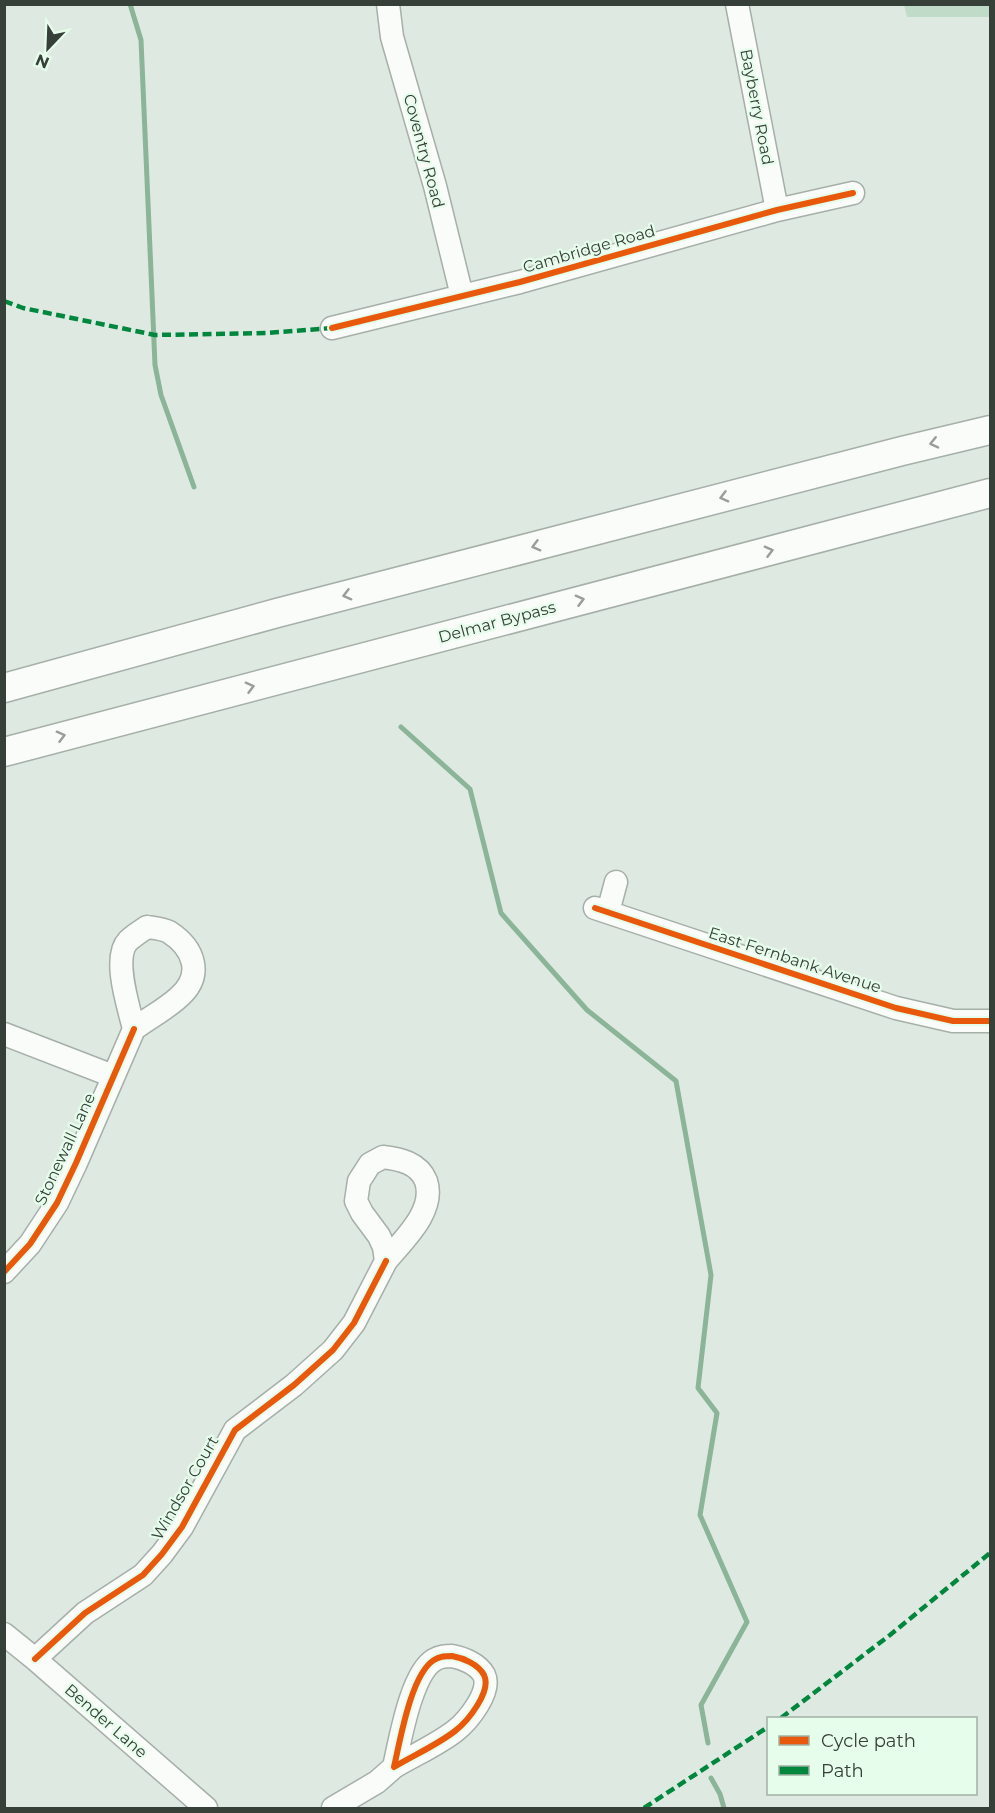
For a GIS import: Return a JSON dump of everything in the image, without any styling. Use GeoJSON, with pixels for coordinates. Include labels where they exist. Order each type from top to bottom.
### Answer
{"type":"FeatureCollection","features":[{"type":"Feature","properties":{"kind":"main road"},"geometry":{"type":"LineString","coordinates":[[4,688],[278,613],[990,430]]}},
{"type":"Feature","properties":{"kind":"main road","name":"Delmar Bypass"},"geometry":{"type":"LineString","coordinates":[[4,752],[990,493]]}},
{"type":"Feature","properties":{"kind":"street","name":"Coventry Road"},"geometry":{"type":"LineString","coordinates":[[388,4],[392,37],[435,186],[462,296]]}},
{"type":"Feature","properties":{"kind":"street","name":"Bayberry Road"},"geometry":{"type":"LineString","coordinates":[[737,4],[777,210]]}},
{"type":"Feature","properties":{"kind":"street","name":"Cambridge Road"},"geometry":{"type":"LineString","coordinates":[[332,328],[520,282],[777,210],[853,193]]}},
{"type":"Feature","properties":{"kind":"street","name":"East Fernbank Avenue"},"geometry":{"type":"LineString","coordinates":[[616,882],[601,910],[896,1008],[953,1021],[990,1021]]}},
{"type":"Feature","properties":{"kind":"street","name":"Stonewall Lane"},"geometry":{"type":"LineString","coordinates":[[4,1272],[30,1244],[57,1203],[134,1029]]}},
{"type":"Feature","properties":{"kind":"street"},"geometry":{"type":"LineString","coordinates":[[4,1034],[113,1076]]}},
{"type":"Feature","properties":{"kind":"street","name":"Windsor Court"},"geometry":{"type":"LineString","coordinates":[[35,1659],[85,1613],[143,1575],[162,1554],[182,1527],[235,1430],[333,1350],[354,1323],[386,1261]]}},
{"type":"Feature","properties":{"kind":"street","name":"Bender Lane"},"geometry":{"type":"LineString","coordinates":[[4,1634],[206,1809]]}},
{"type":"Feature","properties":{"kind":"street"},"geometry":{"type":"LineString","coordinates":[[333,1809],[376,1782],[394,1767],[456,1730],[474,1712],[485,1688],[484,1675],[473,1664],[463,1658],[452,1656],[440,1657],[432,1661],[417,1682],[411,1696],[394,1767]]}},
{"type":"Feature","properties":{"kind":"green space"},"geometry":{"type":"Polygon","coordinates":[[[904,5],[990,5],[990,17],[907,17],[904,5]]]}},
{"type":"Feature","properties":{"kind":"waterway"},"geometry":{"type":"LineString","coordinates":[[130,4],[141,40],[155,365],[161,395],[194,487]]}},
{"type":"Feature","properties":{"kind":"waterway"},"geometry":{"type":"LineString","coordinates":[[401,727],[470,789],[501,913],[587,1010],[676,1081],[711,1275],[698,1388],[717,1413],[700,1515],[747,1622],[701,1705],[708,1743]]}},
{"type":"Feature","properties":{"kind":"waterway"},"geometry":{"type":"LineString","coordinates":[[711,1778],[720,1794],[724,1808]]}},
{"type":"Feature","properties":{"kind":"marked path"},"geometry":{"type":"LineString","coordinates":[[4,301],[23,308],[155,335],[266,333],[332,328]]}},
{"type":"Feature","properties":{"kind":"marked path"},"geometry":{"type":"LineString","coordinates":[[782,1717],[890,1635],[990,1553]]}},
{"type":"Feature","properties":{"kind":"marked path"},"geometry":{"type":"LineString","coordinates":[[644,1808],[767,1728]]}},
{"type":"Feature","properties":{"kind":"cycle path"},"geometry":{"type":"LineString","coordinates":[[332,328],[520,282],[777,210],[853,193]]}},
{"type":"Feature","properties":{"kind":"cycle path"},"geometry":{"type":"LineString","coordinates":[[595,908],[896,1008],[953,1021],[990,1021]]}},
{"type":"Feature","properties":{"kind":"cycle path"},"geometry":{"type":"LineString","coordinates":[[4,1272],[30,1244],[57,1203],[134,1029]]}},
{"type":"Feature","properties":{"kind":"cycle path"},"geometry":{"type":"LineString","coordinates":[[35,1659],[85,1613],[143,1575],[162,1554],[182,1527],[235,1430],[294,1385],[333,1350],[354,1323],[386,1261]]}},
{"type":"Feature","properties":{"kind":"cycle path"},"geometry":{"type":"LineString","coordinates":[[452,1656],[470,1662],[484,1675],[486,1682],[482,1697],[472,1713],[455,1731],[394,1767],[403,1725],[419,1679],[434,1660],[452,1656]]}}]}
